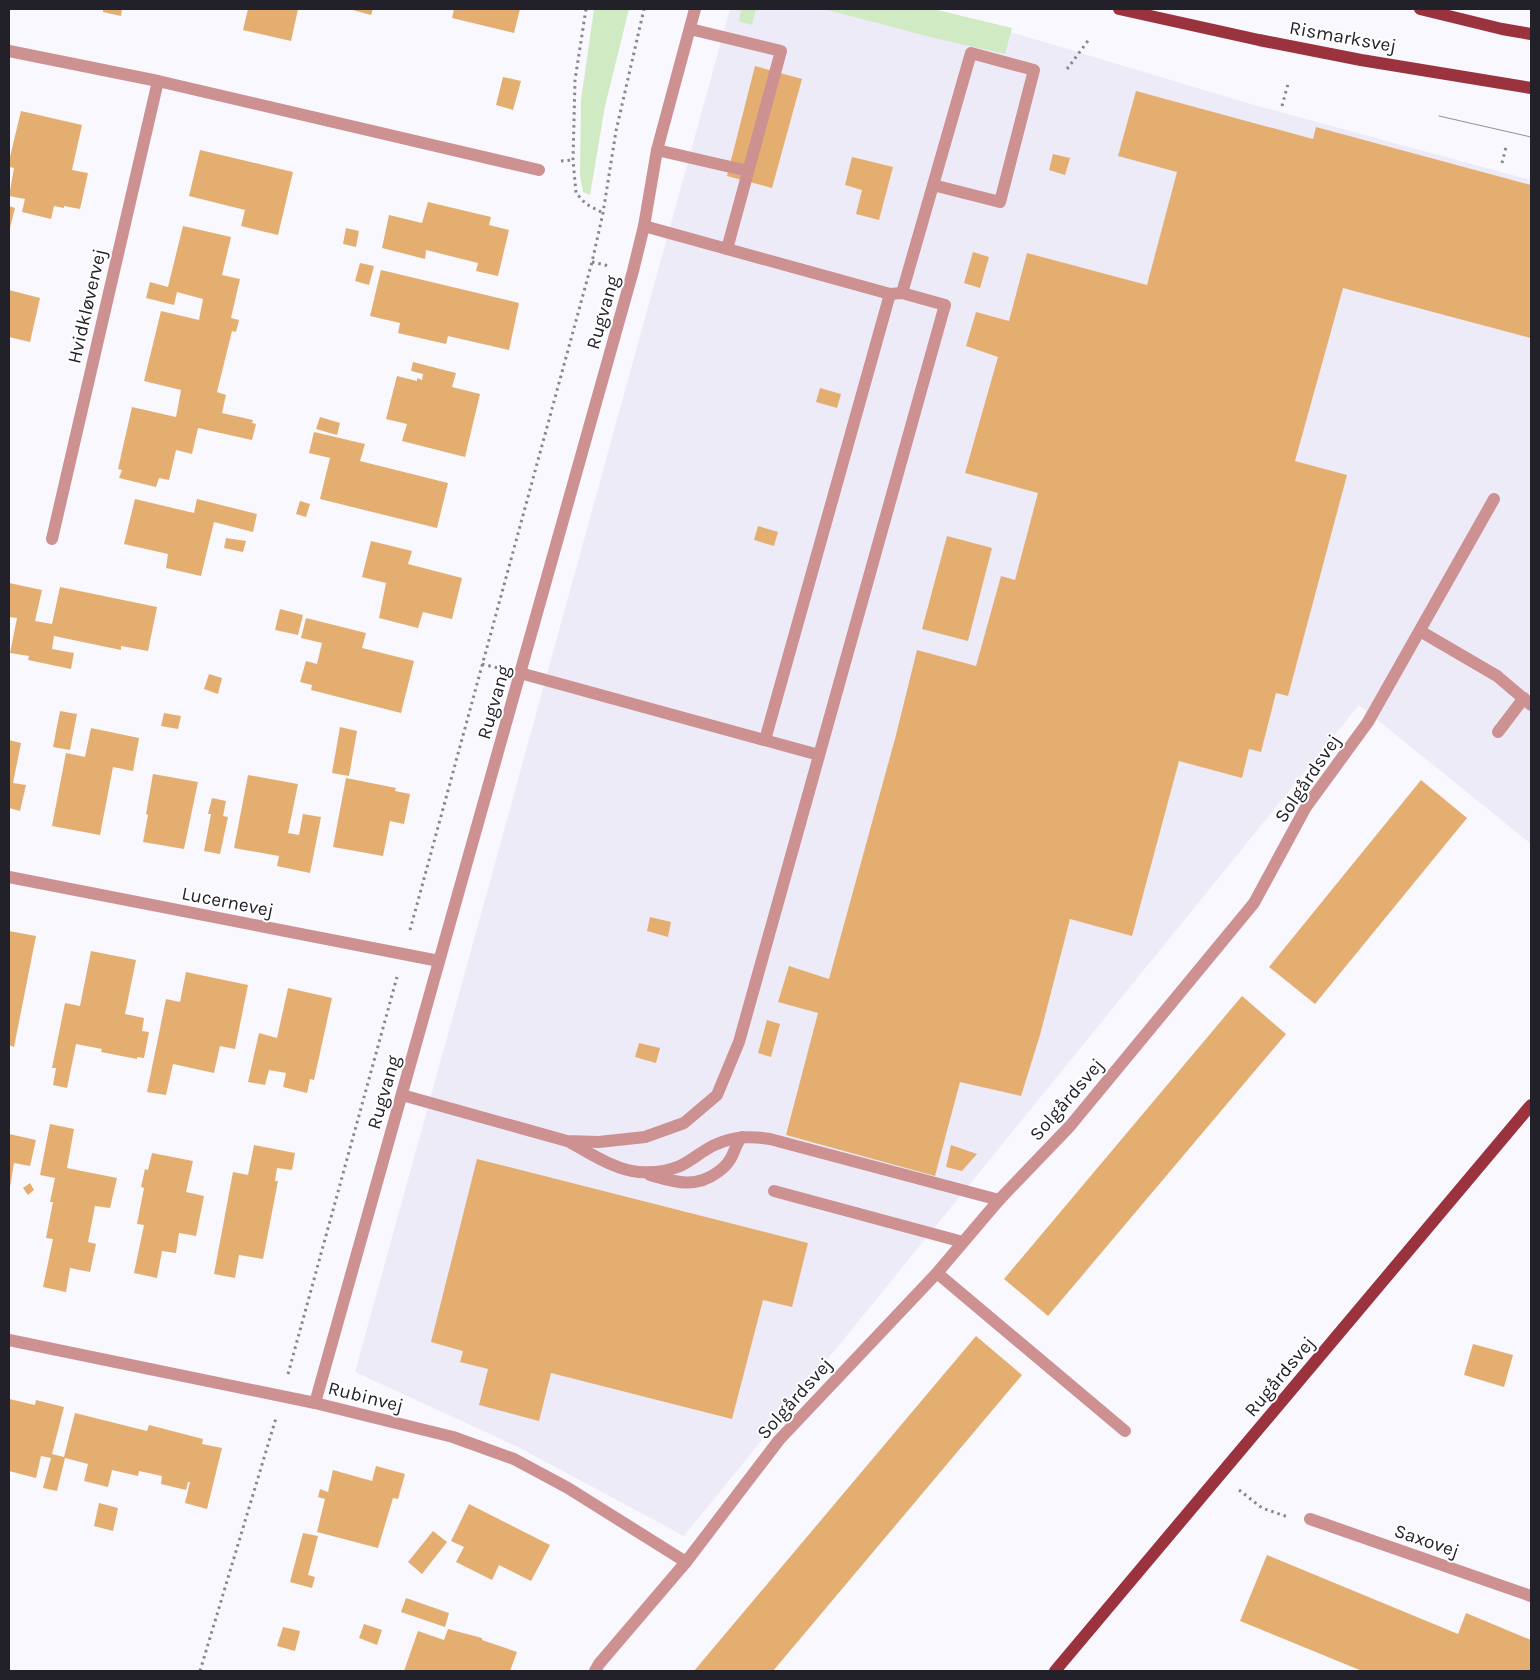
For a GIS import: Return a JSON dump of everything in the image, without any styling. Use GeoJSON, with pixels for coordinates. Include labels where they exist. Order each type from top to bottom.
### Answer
{"type":"FeatureCollection","features":[{"type":"Feature","properties":{"kind":"main road","name":"Rismarksvej"},"geometry":{"type":"LineString","coordinates":[[1119,9],[1361,60],[1531,88]]}},
{"type":"Feature","properties":{"kind":"main road"},"geometry":{"type":"LineString","coordinates":[[1420,9],[1531,34]]}},
{"type":"Feature","properties":{"kind":"main road","name":"Rugårdsvej"},"geometry":{"type":"LineString","coordinates":[[1055,1671],[1531,1105]]}},
{"type":"Feature","properties":{"kind":"street","name":"Rugvang"},"geometry":{"type":"LineString","coordinates":[[315,1403],[633,271],[644,226],[657,150],[695,9]]}},
{"type":"Feature","properties":{"kind":"street"},"geometry":{"type":"LineString","coordinates":[[690,29],[782,51],[727,249]]}},
{"type":"Feature","properties":{"kind":"street"},"geometry":{"type":"LineString","coordinates":[[9,51],[158,81],[539,170]]}},
{"type":"Feature","properties":{"kind":"street"},"geometry":{"type":"LineString","coordinates":[[765,740],[896,293],[933,185],[971,53],[1034,70],[1000,202],[933,185]]}},
{"type":"Feature","properties":{"kind":"street","name":"Hvidkløvervej"},"geometry":{"type":"LineString","coordinates":[[52,539],[158,81]]}},
{"type":"Feature","properties":{"kind":"street"},"geometry":{"type":"LineString","coordinates":[[657,150],[748,171]]}},
{"type":"Feature","properties":{"kind":"street"},"geometry":{"type":"LineString","coordinates":[[567,1141],[599,1142],[645,1137],[684,1123],[716,1094],[739,1042],[945,305],[644,226]]}},
{"type":"Feature","properties":{"kind":"street","name":"Solgårdsvej"},"geometry":{"type":"LineString","coordinates":[[601,1669],[779,1440],[937,1273],[998,1200],[1070,1126],[1254,902],[1306,807],[1368,722],[1494,499]]}},
{"type":"Feature","properties":{"kind":"street"},"geometry":{"type":"LineString","coordinates":[[1420,631],[1497,676],[1527,702],[1498,732]]}},
{"type":"Feature","properties":{"kind":"street"},"geometry":{"type":"LineString","coordinates":[[520,673],[819,755]]}},
{"type":"Feature","properties":{"kind":"street","name":"Lucernevej"},"geometry":{"type":"LineString","coordinates":[[9,876],[439,961]]}},
{"type":"Feature","properties":{"kind":"street"},"geometry":{"type":"LineString","coordinates":[[402,1095],[567,1141],[622,1168],[670,1181],[690,1183],[707,1180],[726,1166],[731,1159],[734,1148],[742,1137]]}},
{"type":"Feature","properties":{"kind":"street"},"geometry":{"type":"LineString","coordinates":[[638,1172],[657,1172],[680,1166],[717,1144],[749,1136],[770,1139],[998,1200]]}},
{"type":"Feature","properties":{"kind":"street"},"geometry":{"type":"LineString","coordinates":[[774,1191],[963,1242]]}},
{"type":"Feature","properties":{"kind":"street"},"geometry":{"type":"LineString","coordinates":[[937,1273],[1124,1431]]}},
{"type":"Feature","properties":{"kind":"street","name":"Rubinvej"},"geometry":{"type":"LineString","coordinates":[[9,1340],[315,1403],[453,1437],[514,1459],[568,1488],[686,1562]]}},
{"type":"Feature","properties":{"kind":"street","name":"Saxovej"},"geometry":{"type":"LineString","coordinates":[[1310,1519],[1531,1596]]}},
{"type":"Feature","properties":{"kind":"path"},"geometry":{"type":"LineString","coordinates":[[586,9],[575,80],[572,160],[576,193],[586,204],[603,213]]}},
{"type":"Feature","properties":{"kind":"path"},"geometry":{"type":"LineString","coordinates":[[200,1671],[282,1396],[592,262],[603,213],[616,131],[644,9]]}},
{"type":"Feature","properties":{"kind":"path"},"geometry":{"type":"LineString","coordinates":[[1067,69],[1090,38]]}},
{"type":"Feature","properties":{"kind":"path"},"geometry":{"type":"LineString","coordinates":[[1282,106],[1288,84]]}},
{"type":"Feature","properties":{"kind":"path"},"geometry":{"type":"LineString","coordinates":[[1502,163],[1506,147]]}},
{"type":"Feature","properties":{"kind":"path"},"geometry":{"type":"LineString","coordinates":[[1220,1475],[1262,1508],[1306,1524],[1310,1519]]}},
{"type":"Feature","properties":{"kind":"shaded area"},"geometry":{"type":"Polygon","coordinates":[[[730,9],[934,9],[1254,105],[1531,180],[1531,844],[1359,705],[684,1536],[518,1447],[355,1372],[730,9]]]}},
{"type":"Feature","properties":{"kind":"green space"},"geometry":{"type":"Polygon","coordinates":[[[594,9],[629,9],[605,106],[590,195],[583,192],[580,175],[581,100],[594,9]]]}},
{"type":"Feature","properties":{"kind":"green space"},"geometry":{"type":"Polygon","coordinates":[[[741,9],[756,9],[752,25],[739,21],[741,9]]]}},
{"type":"Feature","properties":{"kind":"green space"},"geometry":{"type":"Polygon","coordinates":[[[824,9],[933,9],[1012,28],[1005,54],[934,38],[824,9]]]}},
{"type":"Feature","properties":{"kind":"building"},"geometry":{"type":"Polygon","coordinates":[[[103,9],[122,9],[121,16],[103,12],[103,9]]]}},
{"type":"Feature","properties":{"kind":"building"},"geometry":{"type":"Polygon","coordinates":[[[248,9],[298,9],[291,41],[243,30],[248,9]]]}},
{"type":"Feature","properties":{"kind":"building"},"geometry":{"type":"Polygon","coordinates":[[[349,9],[373,9],[371,15],[349,9]]]}},
{"type":"Feature","properties":{"kind":"building"},"geometry":{"type":"Polygon","coordinates":[[[454,9],[520,9],[514,33],[452,18],[454,9]]]}},
{"type":"Feature","properties":{"kind":"building"},"geometry":{"type":"Polygon","coordinates":[[[755,66],[802,79],[772,188],[727,176],[755,66]]]}},
{"type":"Feature","properties":{"kind":"building"},"geometry":{"type":"Polygon","coordinates":[[[503,77],[521,81],[513,110],[496,105],[503,77]]]}},
{"type":"Feature","properties":{"kind":"building"},"geometry":{"type":"Polygon","coordinates":[[[1136,91],[1313,139],[1316,127],[1531,185],[1531,338],[1343,288],[1295,461],[1347,475],[1288,696],[1276,693],[1261,752],[1249,749],[1242,778],[1179,761],[1132,936],[1070,919],[1040,1035],[1021,1096],[960,1082],[935,1176],[786,1135],[818,1013],[778,1002],[789,966],[829,979],[896,735],[917,650],[976,666],[1001,576],[1015,580],[1038,493],[965,473],[998,357],[966,346],[976,312],[1009,321],[1027,253],[1147,285],[1177,172],[1118,156],[1136,91]]]}},
{"type":"Feature","properties":{"kind":"building"},"geometry":{"type":"Polygon","coordinates":[[[21,111],[82,125],[72,170],[88,173],[80,209],[54,206],[51,219],[22,212],[25,199],[9,196],[14,168],[9,167],[9,161],[21,111]]]}},
{"type":"Feature","properties":{"kind":"building"},"geometry":{"type":"Polygon","coordinates":[[[200,150],[293,172],[278,235],[241,226],[245,210],[189,196],[200,150]]]}},
{"type":"Feature","properties":{"kind":"building"},"geometry":{"type":"Polygon","coordinates":[[[1053,154],[1070,158],[1065,175],[1049,170],[1053,154]]]}},
{"type":"Feature","properties":{"kind":"building"},"geometry":{"type":"Polygon","coordinates":[[[852,157],[893,167],[879,220],[856,214],[862,190],[845,185],[852,157]]]}},
{"type":"Feature","properties":{"kind":"building"},"geometry":{"type":"Polygon","coordinates":[[[428,202],[491,217],[489,225],[509,230],[498,276],[476,271],[478,263],[426,250],[425,259],[382,248],[389,215],[422,223],[428,202]]]}},
{"type":"Feature","properties":{"kind":"building"},"geometry":{"type":"Polygon","coordinates":[[[9,206],[15,208],[9,232],[9,206]]]}},
{"type":"Feature","properties":{"kind":"building"},"geometry":{"type":"Polygon","coordinates":[[[183,226],[231,237],[222,275],[240,279],[231,318],[239,320],[236,332],[232,331],[217,392],[226,395],[222,413],[253,420],[252,423],[256,424],[252,440],[198,428],[192,454],[176,450],[169,480],[159,478],[156,487],[119,478],[122,470],[118,469],[132,407],[176,417],[181,390],[144,381],[161,311],[199,320],[203,299],[177,292],[174,305],[146,298],[150,282],[168,287],[183,226]]]}},
{"type":"Feature","properties":{"kind":"building"},"geometry":{"type":"Polygon","coordinates":[[[346,228],[359,231],[356,247],[343,244],[346,228]]]}},
{"type":"Feature","properties":{"kind":"building"},"geometry":{"type":"Polygon","coordinates":[[[973,252],[989,257],[980,288],[964,283],[973,252]]]}},
{"type":"Feature","properties":{"kind":"building"},"geometry":{"type":"Polygon","coordinates":[[[360,263],[374,266],[369,285],[355,281],[360,263]]]}},
{"type":"Feature","properties":{"kind":"building"},"geometry":{"type":"Polygon","coordinates":[[[381,270],[519,303],[509,350],[448,336],[446,344],[398,333],[400,323],[370,316],[381,270]]]}},
{"type":"Feature","properties":{"kind":"building"},"geometry":{"type":"Polygon","coordinates":[[[9,290],[40,298],[30,342],[9,337],[9,290]]]}},
{"type":"Feature","properties":{"kind":"building"},"geometry":{"type":"Polygon","coordinates":[[[413,362],[456,373],[452,387],[480,394],[465,457],[402,441],[407,424],[386,419],[397,376],[417,381],[417,378],[422,380],[423,374],[411,371],[413,362]]]}},
{"type":"Feature","properties":{"kind":"building"},"geometry":{"type":"Polygon","coordinates":[[[820,388],[841,394],[837,408],[816,402],[820,388]]]}},
{"type":"Feature","properties":{"kind":"building"},"geometry":{"type":"Polygon","coordinates":[[[320,417],[340,423],[337,435],[316,429],[320,417]]]}},
{"type":"Feature","properties":{"kind":"building"},"geometry":{"type":"Polygon","coordinates":[[[314,432],[365,444],[360,461],[448,483],[437,528],[320,499],[330,458],[309,453],[314,432]]]}},
{"type":"Feature","properties":{"kind":"building"},"geometry":{"type":"Polygon","coordinates":[[[135,499],[194,513],[197,499],[257,514],[253,532],[214,522],[201,576],[166,568],[168,554],[124,544],[135,499]]]}},
{"type":"Feature","properties":{"kind":"building"},"geometry":{"type":"Polygon","coordinates":[[[300,501],[310,504],[306,517],[296,514],[300,501]]]}},
{"type":"Feature","properties":{"kind":"building"},"geometry":{"type":"Polygon","coordinates":[[[758,526],[778,532],[774,546],[754,540],[758,526]]]}},
{"type":"Feature","properties":{"kind":"building"},"geometry":{"type":"Polygon","coordinates":[[[947,536],[992,548],[968,641],[922,629],[947,536]]]}},
{"type":"Feature","properties":{"kind":"building"},"geometry":{"type":"Polygon","coordinates":[[[226,538],[246,541],[243,552],[224,548],[226,538]]]}},
{"type":"Feature","properties":{"kind":"building"},"geometry":{"type":"Polygon","coordinates":[[[371,541],[412,551],[408,564],[462,578],[452,619],[423,612],[418,628],[379,618],[386,583],[362,577],[371,541]]]}},
{"type":"Feature","properties":{"kind":"building"},"geometry":{"type":"Polygon","coordinates":[[[9,583],[42,590],[35,621],[52,624],[60,587],[157,607],[148,651],[121,646],[121,650],[54,636],[52,649],[74,653],[71,669],[28,660],[29,656],[10,653],[17,618],[9,617],[9,583]]]}},
{"type":"Feature","properties":{"kind":"building"},"geometry":{"type":"Polygon","coordinates":[[[280,609],[303,615],[298,635],[275,630],[280,609]]]}},
{"type":"Feature","properties":{"kind":"building"},"geometry":{"type":"Polygon","coordinates":[[[306,618],[366,633],[362,648],[414,661],[401,713],[311,690],[312,685],[300,682],[306,661],[317,664],[322,643],[301,638],[306,618]]]}},
{"type":"Feature","properties":{"kind":"building"},"geometry":{"type":"Polygon","coordinates":[[[209,674],[222,678],[218,694],[204,689],[209,674]]]}},
{"type":"Feature","properties":{"kind":"building"},"geometry":{"type":"Polygon","coordinates":[[[60,711],[77,714],[70,750],[53,747],[60,711]]]}},
{"type":"Feature","properties":{"kind":"building"},"geometry":{"type":"Polygon","coordinates":[[[164,713],[181,716],[178,729],[161,726],[164,713]]]}},
{"type":"Feature","properties":{"kind":"building"},"geometry":{"type":"Polygon","coordinates":[[[340,727],[357,731],[349,776],[332,773],[340,727]]]}},
{"type":"Feature","properties":{"kind":"building"},"geometry":{"type":"Polygon","coordinates":[[[91,728],[139,738],[133,771],[113,767],[100,835],[52,826],[66,753],[85,757],[91,728]]]}},
{"type":"Feature","properties":{"kind":"building"},"geometry":{"type":"Polygon","coordinates":[[[9,740],[21,743],[13,783],[26,785],[20,811],[9,808],[9,740]]]}},
{"type":"Feature","properties":{"kind":"building"},"geometry":{"type":"Polygon","coordinates":[[[153,774],[198,782],[184,849],[143,842],[153,774]]]}},
{"type":"Feature","properties":{"kind":"building"},"geometry":{"type":"Polygon","coordinates":[[[248,775],[298,784],[288,833],[299,835],[303,814],[321,817],[310,873],[277,866],[279,856],[234,848],[248,775]]]}},
{"type":"Feature","properties":{"kind":"building"},"geometry":{"type":"Polygon","coordinates":[[[346,778],[396,788],[395,791],[410,794],[404,824],[390,821],[383,856],[333,847],[346,778]]]}},
{"type":"Feature","properties":{"kind":"building"},"geometry":{"type":"Polygon","coordinates":[[[1421,780],[1467,818],[1315,1004],[1269,967],[1421,780]]]}},
{"type":"Feature","properties":{"kind":"building"},"geometry":{"type":"Polygon","coordinates":[[[212,798],[226,801],[223,816],[228,817],[220,854],[204,851],[211,814],[208,814],[212,798]]]}},
{"type":"Feature","properties":{"kind":"building"},"geometry":{"type":"Polygon","coordinates":[[[650,917],[671,922],[668,937],[647,931],[650,917]]]}},
{"type":"Feature","properties":{"kind":"building"},"geometry":{"type":"Polygon","coordinates":[[[9,931],[36,936],[14,1047],[9,1045],[9,931]]]}},
{"type":"Feature","properties":{"kind":"building"},"geometry":{"type":"Polygon","coordinates":[[[91,951],[136,960],[125,1014],[144,1018],[142,1031],[149,1032],[144,1058],[137,1057],[137,1059],[101,1052],[102,1049],[76,1044],[67,1088],[53,1085],[56,1068],[52,1068],[65,1003],[80,1006],[91,951]]]}},
{"type":"Feature","properties":{"kind":"building"},"geometry":{"type":"Polygon","coordinates":[[[186,972],[248,985],[235,1049],[220,1046],[214,1073],[173,1064],[166,1095],[147,1092],[166,999],[180,1002],[186,972]]]}},
{"type":"Feature","properties":{"kind":"building"},"geometry":{"type":"Polygon","coordinates":[[[288,988],[332,998],[314,1080],[310,1079],[307,1093],[283,1087],[286,1073],[269,1070],[265,1085],[248,1082],[259,1033],[277,1038],[288,988]]]}},
{"type":"Feature","properties":{"kind":"building"},"geometry":{"type":"Polygon","coordinates":[[[1242,996],[1286,1034],[1048,1316],[1004,1279],[1242,996]]]}},
{"type":"Feature","properties":{"kind":"building"},"geometry":{"type":"Polygon","coordinates":[[[767,1020],[780,1024],[771,1057],[758,1053],[767,1020]]]}},
{"type":"Feature","properties":{"kind":"building"},"geometry":{"type":"Polygon","coordinates":[[[639,1043],[660,1048],[656,1063],[635,1057],[639,1043]]]}},
{"type":"Feature","properties":{"kind":"building"},"geometry":{"type":"Polygon","coordinates":[[[50,1124],[74,1129],[67,1168],[117,1178],[110,1208],[95,1206],[88,1242],[96,1244],[90,1272],[70,1268],[66,1292],[43,1287],[53,1239],[46,1238],[53,1202],[50,1202],[55,1178],[40,1175],[50,1124]]]}},
{"type":"Feature","properties":{"kind":"building"},"geometry":{"type":"Polygon","coordinates":[[[9,1134],[36,1140],[30,1166],[14,1163],[10,1187],[9,1134]]]}},
{"type":"Feature","properties":{"kind":"building"},"geometry":{"type":"Polygon","coordinates":[[[254,1145],[295,1153],[292,1170],[277,1168],[275,1181],[278,1181],[263,1259],[239,1255],[235,1278],[214,1274],[233,1172],[248,1175],[254,1145]]]}},
{"type":"Feature","properties":{"kind":"building"},"geometry":{"type":"Polygon","coordinates":[[[951,1145],[977,1154],[962,1171],[946,1167],[951,1145]]]}},
{"type":"Feature","properties":{"kind":"building"},"geometry":{"type":"Polygon","coordinates":[[[152,1153],[193,1161],[186,1192],[204,1196],[196,1236],[179,1233],[176,1253],[162,1251],[157,1278],[134,1273],[144,1225],[137,1224],[144,1188],[141,1187],[145,1169],[148,1170],[152,1153]]]}},
{"type":"Feature","properties":{"kind":"building"},"geometry":{"type":"Polygon","coordinates":[[[477,1159],[808,1243],[792,1307],[763,1300],[732,1419],[551,1373],[539,1421],[479,1405],[488,1369],[460,1362],[463,1351],[431,1342],[477,1159]]]}},
{"type":"Feature","properties":{"kind":"building"},"geometry":{"type":"Polygon","coordinates":[[[30,1183],[34,1190],[28,1195],[23,1188],[30,1183]]]}},
{"type":"Feature","properties":{"kind":"building"},"geometry":{"type":"Polygon","coordinates":[[[976,1336],[1022,1375],[773,1671],[694,1671],[976,1336]]]}},
{"type":"Feature","properties":{"kind":"building"},"geometry":{"type":"Polygon","coordinates":[[[1473,1344],[1513,1355],[1504,1387],[1464,1375],[1473,1344]]]}},
{"type":"Feature","properties":{"kind":"building"},"geometry":{"type":"Polygon","coordinates":[[[9,1399],[35,1405],[36,1400],[64,1407],[52,1454],[64,1457],[75,1413],[147,1431],[149,1425],[203,1439],[202,1444],[222,1448],[207,1509],[185,1503],[190,1482],[188,1482],[186,1490],[161,1484],[162,1476],[139,1471],[138,1476],[112,1470],[108,1487],[84,1481],[88,1464],[65,1458],[57,1491],[43,1488],[51,1458],[41,1456],[36,1478],[9,1471],[9,1399]]]}},
{"type":"Feature","properties":{"kind":"building"},"geometry":{"type":"Polygon","coordinates":[[[376,1466],[405,1474],[398,1499],[393,1498],[378,1548],[317,1532],[325,1499],[318,1497],[320,1489],[328,1492],[333,1470],[372,1481],[376,1466]]]}},
{"type":"Feature","properties":{"kind":"building"},"geometry":{"type":"Polygon","coordinates":[[[99,1503],[118,1508],[113,1531],[94,1526],[99,1503]]]}},
{"type":"Feature","properties":{"kind":"building"},"geometry":{"type":"Polygon","coordinates":[[[469,1504],[550,1545],[531,1581],[499,1565],[492,1580],[456,1562],[464,1547],[451,1541],[469,1504]]]}},
{"type":"Feature","properties":{"kind":"building"},"geometry":{"type":"Polygon","coordinates":[[[433,1531],[447,1542],[422,1574],[408,1562],[433,1531]]]}},
{"type":"Feature","properties":{"kind":"building"},"geometry":{"type":"Polygon","coordinates":[[[303,1533],[318,1536],[308,1575],[315,1577],[312,1588],[290,1582],[303,1533]]]}},
{"type":"Feature","properties":{"kind":"building"},"geometry":{"type":"Polygon","coordinates":[[[1267,1555],[1458,1634],[1466,1613],[1531,1640],[1531,1671],[1362,1671],[1240,1621],[1267,1555]]]}},
{"type":"Feature","properties":{"kind":"building"},"geometry":{"type":"Polygon","coordinates":[[[406,1598],[449,1613],[445,1627],[401,1612],[406,1598]]]}},
{"type":"Feature","properties":{"kind":"building"},"geometry":{"type":"Polygon","coordinates":[[[364,1624],[382,1630],[377,1645],[359,1638],[364,1624]]]}},
{"type":"Feature","properties":{"kind":"building"},"geometry":{"type":"Polygon","coordinates":[[[283,1627],[300,1631],[295,1651],[277,1646],[283,1627]]]}},
{"type":"Feature","properties":{"kind":"building"},"geometry":{"type":"Polygon","coordinates":[[[448,1629],[482,1638],[482,1640],[517,1652],[510,1671],[404,1671],[418,1631],[444,1640],[448,1629]]]}},
{"type":"Feature","properties":{"kind":"tram line"},"geometry":{"type":"LineString","coordinates":[[1439,116],[1531,137]]}}]}
